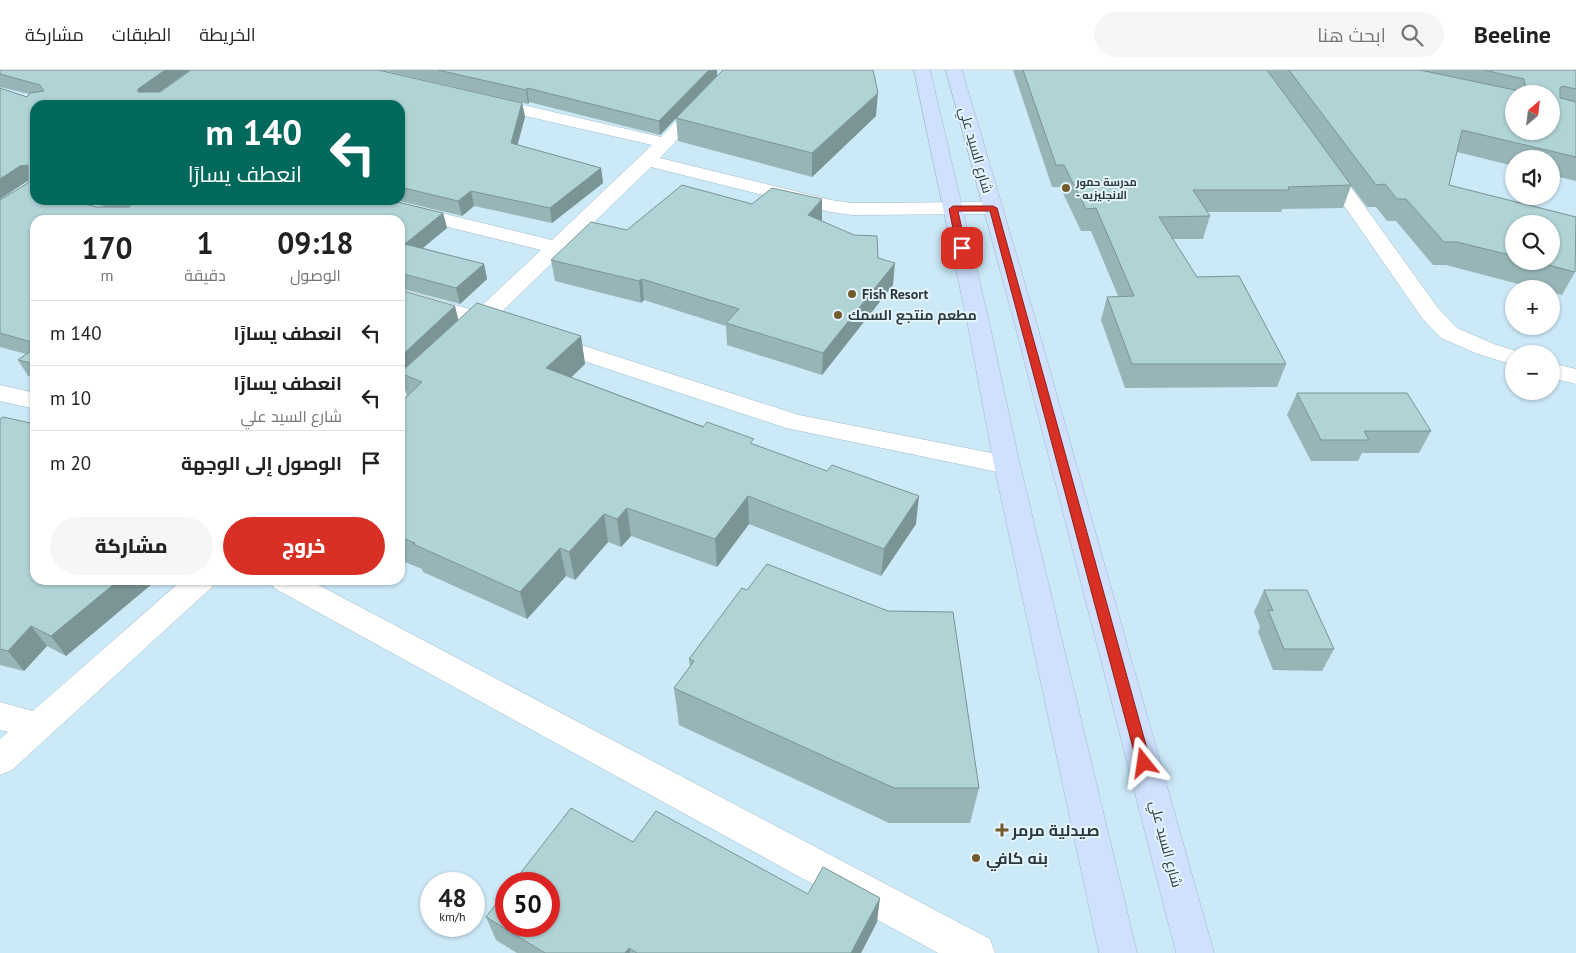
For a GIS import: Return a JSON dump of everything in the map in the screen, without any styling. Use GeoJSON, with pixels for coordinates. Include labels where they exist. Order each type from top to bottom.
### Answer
{"type":"FeatureCollection","features":[{"type":"Feature","properties":{"kind":"main road"},"geometry":{"type":"LineString","coordinates":[[922,70],[979,326],[1007,465],[1118,953]]}},
{"type":"Feature","properties":{"kind":"main road","name":"شارع السيد علي"},"geometry":{"type":"LineString","coordinates":[[954,70],[1195,953]]}},
{"type":"Feature","properties":{"kind":"street"},"geometry":{"type":"LineString","coordinates":[[405,389],[665,143],[735,70]]}},
{"type":"Feature","properties":{"kind":"street"},"geometry":{"type":"LineString","coordinates":[[475,99],[665,143]]}},
{"type":"Feature","properties":{"kind":"street"},"geometry":{"type":"LineString","coordinates":[[1314,151],[1430,313],[1449,333],[1505,355]]}},
{"type":"Feature","properties":{"kind":"street"},"geometry":{"type":"LineString","coordinates":[[646,160],[831,206],[852,209],[993,208]]}},
{"type":"Feature","properties":{"kind":"street"},"geometry":{"type":"LineString","coordinates":[[383,205],[556,247]]}},
{"type":"Feature","properties":{"kind":"street"},"geometry":{"type":"LineString","coordinates":[[405,297],[480,319],[795,422],[1007,465]]}},
{"type":"Feature","properties":{"kind":"street"},"geometry":{"type":"LineString","coordinates":[[1560,373],[1576,377]]}},
{"type":"Feature","properties":{"kind":"street"},"geometry":{"type":"LineString","coordinates":[[0,393],[30,400]]}},
{"type":"Feature","properties":{"kind":"street"},"geometry":{"type":"LineString","coordinates":[[0,760],[195,585]]}},
{"type":"Feature","properties":{"kind":"street"},"geometry":{"type":"LineString","coordinates":[[293,585],[976,953]]}},
{"type":"Feature","properties":{"kind":"street"},"geometry":{"type":"LineString","coordinates":[[0,716],[38,726]]}},
{"type":"Feature","properties":{"kind":"building"},"geometry":{"type":"Polygon","coordinates":[[[0,70],[165,70],[138,89],[138,92],[160,92],[191,70],[378,70],[522,103],[511,143],[601,168],[550,208],[471,191],[458,201],[405,188],[405,100],[30,100],[30,205],[129,207],[131,205],[405,204],[443,213],[405,244],[405,215],[30,215],[30,342],[0,333],[0,200],[28,183],[28,165],[20,166],[0,179],[0,88],[27,97],[30,93],[44,91],[40,85],[0,74],[0,70]]]}},
{"type":"Feature","properties":{"kind":"building"},"geometry":{"type":"Polygon","coordinates":[[[438,70],[709,70],[659,121],[527,88],[526,90],[438,70]]]}},
{"type":"Feature","properties":{"kind":"building"},"geometry":{"type":"Polygon","coordinates":[[[723,70],[873,70],[878,93],[812,153],[676,118],[723,70]]]}},
{"type":"Feature","properties":{"kind":"building"},"geometry":{"type":"Polygon","coordinates":[[[1023,70],[1267,70],[1351,185],[1288,187],[1289,190],[1193,190],[1210,216],[1159,217],[1197,277],[1239,276],[1286,364],[1132,364],[1107,297],[1134,296],[1096,208],[1086,209],[1064,165],[1056,165],[1023,70]]]}},
{"type":"Feature","properties":{"kind":"building"},"geometry":{"type":"Polygon","coordinates":[[[1289,70],[1420,70],[1505,88],[1505,140],[1560,140],[1560,98],[1576,102],[1576,157],[1560,153],[1560,150],[1546,150],[1462,130],[1449,185],[1505,199],[1505,205],[1528,205],[1576,217],[1575,272],[1560,268],[1560,215],[1505,215],[1505,254],[1457,242],[1444,242],[1406,199],[1397,199],[1385,184],[1376,185],[1289,70]]]}},
{"type":"Feature","properties":{"kind":"building"},"geometry":{"type":"Polygon","coordinates":[[[1484,70],[1576,70],[1576,89],[1562,86],[1560,88],[1560,85],[1525,85],[1524,79],[1484,70]]]}},
{"type":"Feature","properties":{"kind":"building"},"geometry":{"type":"Polygon","coordinates":[[[682,185],[752,204],[772,188],[822,199],[808,215],[854,235],[877,236],[878,258],[895,263],[823,353],[726,323],[739,309],[642,279],[639,281],[551,260],[591,222],[627,230],[682,185]]]}},
{"type":"Feature","properties":{"kind":"building"},"geometry":{"type":"Polygon","coordinates":[[[405,244],[484,264],[456,288],[405,274],[405,244]]]}},
{"type":"Feature","properties":{"kind":"building"},"geometry":{"type":"Polygon","coordinates":[[[405,291],[455,306],[405,352],[405,291]]]}},
{"type":"Feature","properties":{"kind":"building"},"geometry":{"type":"Polygon","coordinates":[[[477,303],[581,336],[546,368],[703,427],[707,422],[754,439],[750,443],[827,471],[832,465],[919,496],[884,549],[748,496],[715,539],[627,508],[617,519],[604,514],[569,552],[560,548],[520,592],[405,539],[405,398],[422,382],[405,375],[405,368],[477,303]]]}},
{"type":"Feature","properties":{"kind":"building"},"geometry":{"type":"Polygon","coordinates":[[[30,352],[30,363],[18,360],[30,352]]]}},
{"type":"Feature","properties":{"kind":"building"},"geometry":{"type":"Polygon","coordinates":[[[1297,393],[1407,393],[1431,431],[1364,431],[1369,440],[1321,440],[1297,393]]]}},
{"type":"Feature","properties":{"kind":"building"},"geometry":{"type":"Polygon","coordinates":[[[3,417],[30,423],[30,585],[113,585],[51,636],[31,626],[8,651],[0,649],[0,419],[3,417]]]}},
{"type":"Feature","properties":{"kind":"building"},"geometry":{"type":"Polygon","coordinates":[[[767,564],[888,611],[953,612],[979,788],[894,788],[674,688],[694,661],[689,659],[742,588],[747,590],[767,564]]]}},
{"type":"Feature","properties":{"kind":"building"},"geometry":{"type":"Polygon","coordinates":[[[1264,590],[1307,590],[1334,649],[1284,649],[1268,610],[1273,611],[1264,590]]]}},
{"type":"Feature","properties":{"kind":"building"},"geometry":{"type":"Polygon","coordinates":[[[571,808],[633,842],[656,811],[808,894],[823,867],[880,898],[851,953],[637,953],[629,948],[625,953],[545,953],[519,937],[560,937],[560,872],[521,872],[571,808]]]}},
{"type":"Feature","properties":{"kind":"building"},"geometry":{"type":"Polygon","coordinates":[[[495,905],[495,922],[486,917],[495,905]]]}},
{"type":"Feature","properties":{"kind":"place","name":"مدرسة حمور - الانجليزيه"},"geometry":{"type":"Point","coordinates":[1066,188]}},
{"type":"Feature","properties":{"kind":"place","name":"Fish Resort"},"geometry":{"type":"Point","coordinates":[852,294]}},
{"type":"Feature","properties":{"kind":"place","name":"مطعم منتجع السمك"},"geometry":{"type":"Point","coordinates":[838,315]}},
{"type":"Feature","properties":{"kind":"place","name":"صيدلية مرمر"},"geometry":{"type":"Point","coordinates":[1002,830]}},
{"type":"Feature","properties":{"kind":"place","name":"بنه كافي"},"geometry":{"type":"Point","coordinates":[976,858]}},
{"type":"Feature","properties":{"kind":"route"},"geometry":{"type":"LineString","coordinates":[[962,248],[953,209],[993,208],[1144,763]]}}]}
